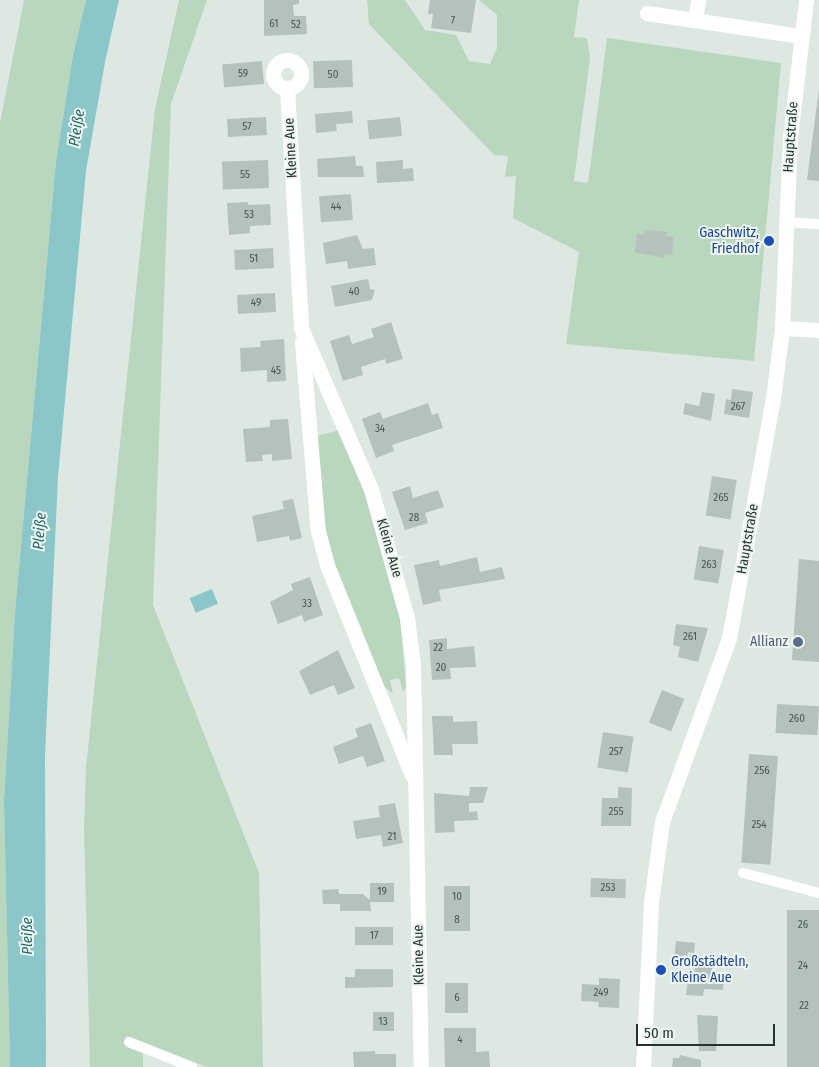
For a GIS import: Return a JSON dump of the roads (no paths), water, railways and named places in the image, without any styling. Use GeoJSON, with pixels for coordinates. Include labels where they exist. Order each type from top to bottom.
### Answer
{"type":"FeatureCollection","features":[{"type":"Feature","properties":{"kind":"street"},"geometry":{"type":"LineString","coordinates":[[695,20],[698,0]]}},
{"type":"Feature","properties":{"kind":"street","name":"Hauptstraße"},"geometry":{"type":"LineString","coordinates":[[643,1067],[651,902],[662,822],[729,638],[773,399],[782,328],[787,222],[800,36],[806,0]]}},
{"type":"Feature","properties":{"kind":"street"},"geometry":{"type":"LineString","coordinates":[[647,14],[800,36]]}},
{"type":"Feature","properties":{"kind":"street","name":"Kleine Aue"},"geometry":{"type":"LineString","coordinates":[[287,89],[314,493],[327,565],[415,783]]}},
{"type":"Feature","properties":{"kind":"street","name":"Kleine Aue"},"geometry":{"type":"LineString","coordinates":[[302,328],[371,490],[396,568],[407,618],[413,664],[421,1067]]}},
{"type":"Feature","properties":{"kind":"street"},"geometry":{"type":"LineString","coordinates":[[782,328],[819,330]]}},
{"type":"Feature","properties":{"kind":"lane"},"geometry":{"type":"LineString","coordinates":[[787,222],[819,224]]}},
{"type":"Feature","properties":{"kind":"lane"},"geometry":{"type":"LineString","coordinates":[[743,873],[819,893]]}},
{"type":"Feature","properties":{"kind":"lane"},"geometry":{"type":"LineString","coordinates":[[129,1042],[192,1067]]}},
{"type":"Feature","properties":{"kind":"water","name":"Pleiße"},"geometry":{"type":"Polygon","coordinates":[[[86,0],[119,0],[105,62],[86,171],[58,477],[45,755],[46,1067],[10,1067],[4,801],[15,612],[56,161],[73,55],[86,0]]]}},
{"type":"Feature","properties":{"kind":"water"},"geometry":{"type":"Polygon","coordinates":[[[212,589],[218,604],[196,613],[190,598],[212,589]]]}},
{"type":"Feature","properties":{"kind":"place","name":"Gaschwitz, Friedhof"},"geometry":{"type":"Point","coordinates":[769,241]}},
{"type":"Feature","properties":{"kind":"place","name":"Allianz"},"geometry":{"type":"Point","coordinates":[798,642]}},
{"type":"Feature","properties":{"kind":"place","name":"Großstädteln, Kleine Aue"},"geometry":{"type":"Point","coordinates":[661,970]}}]}
